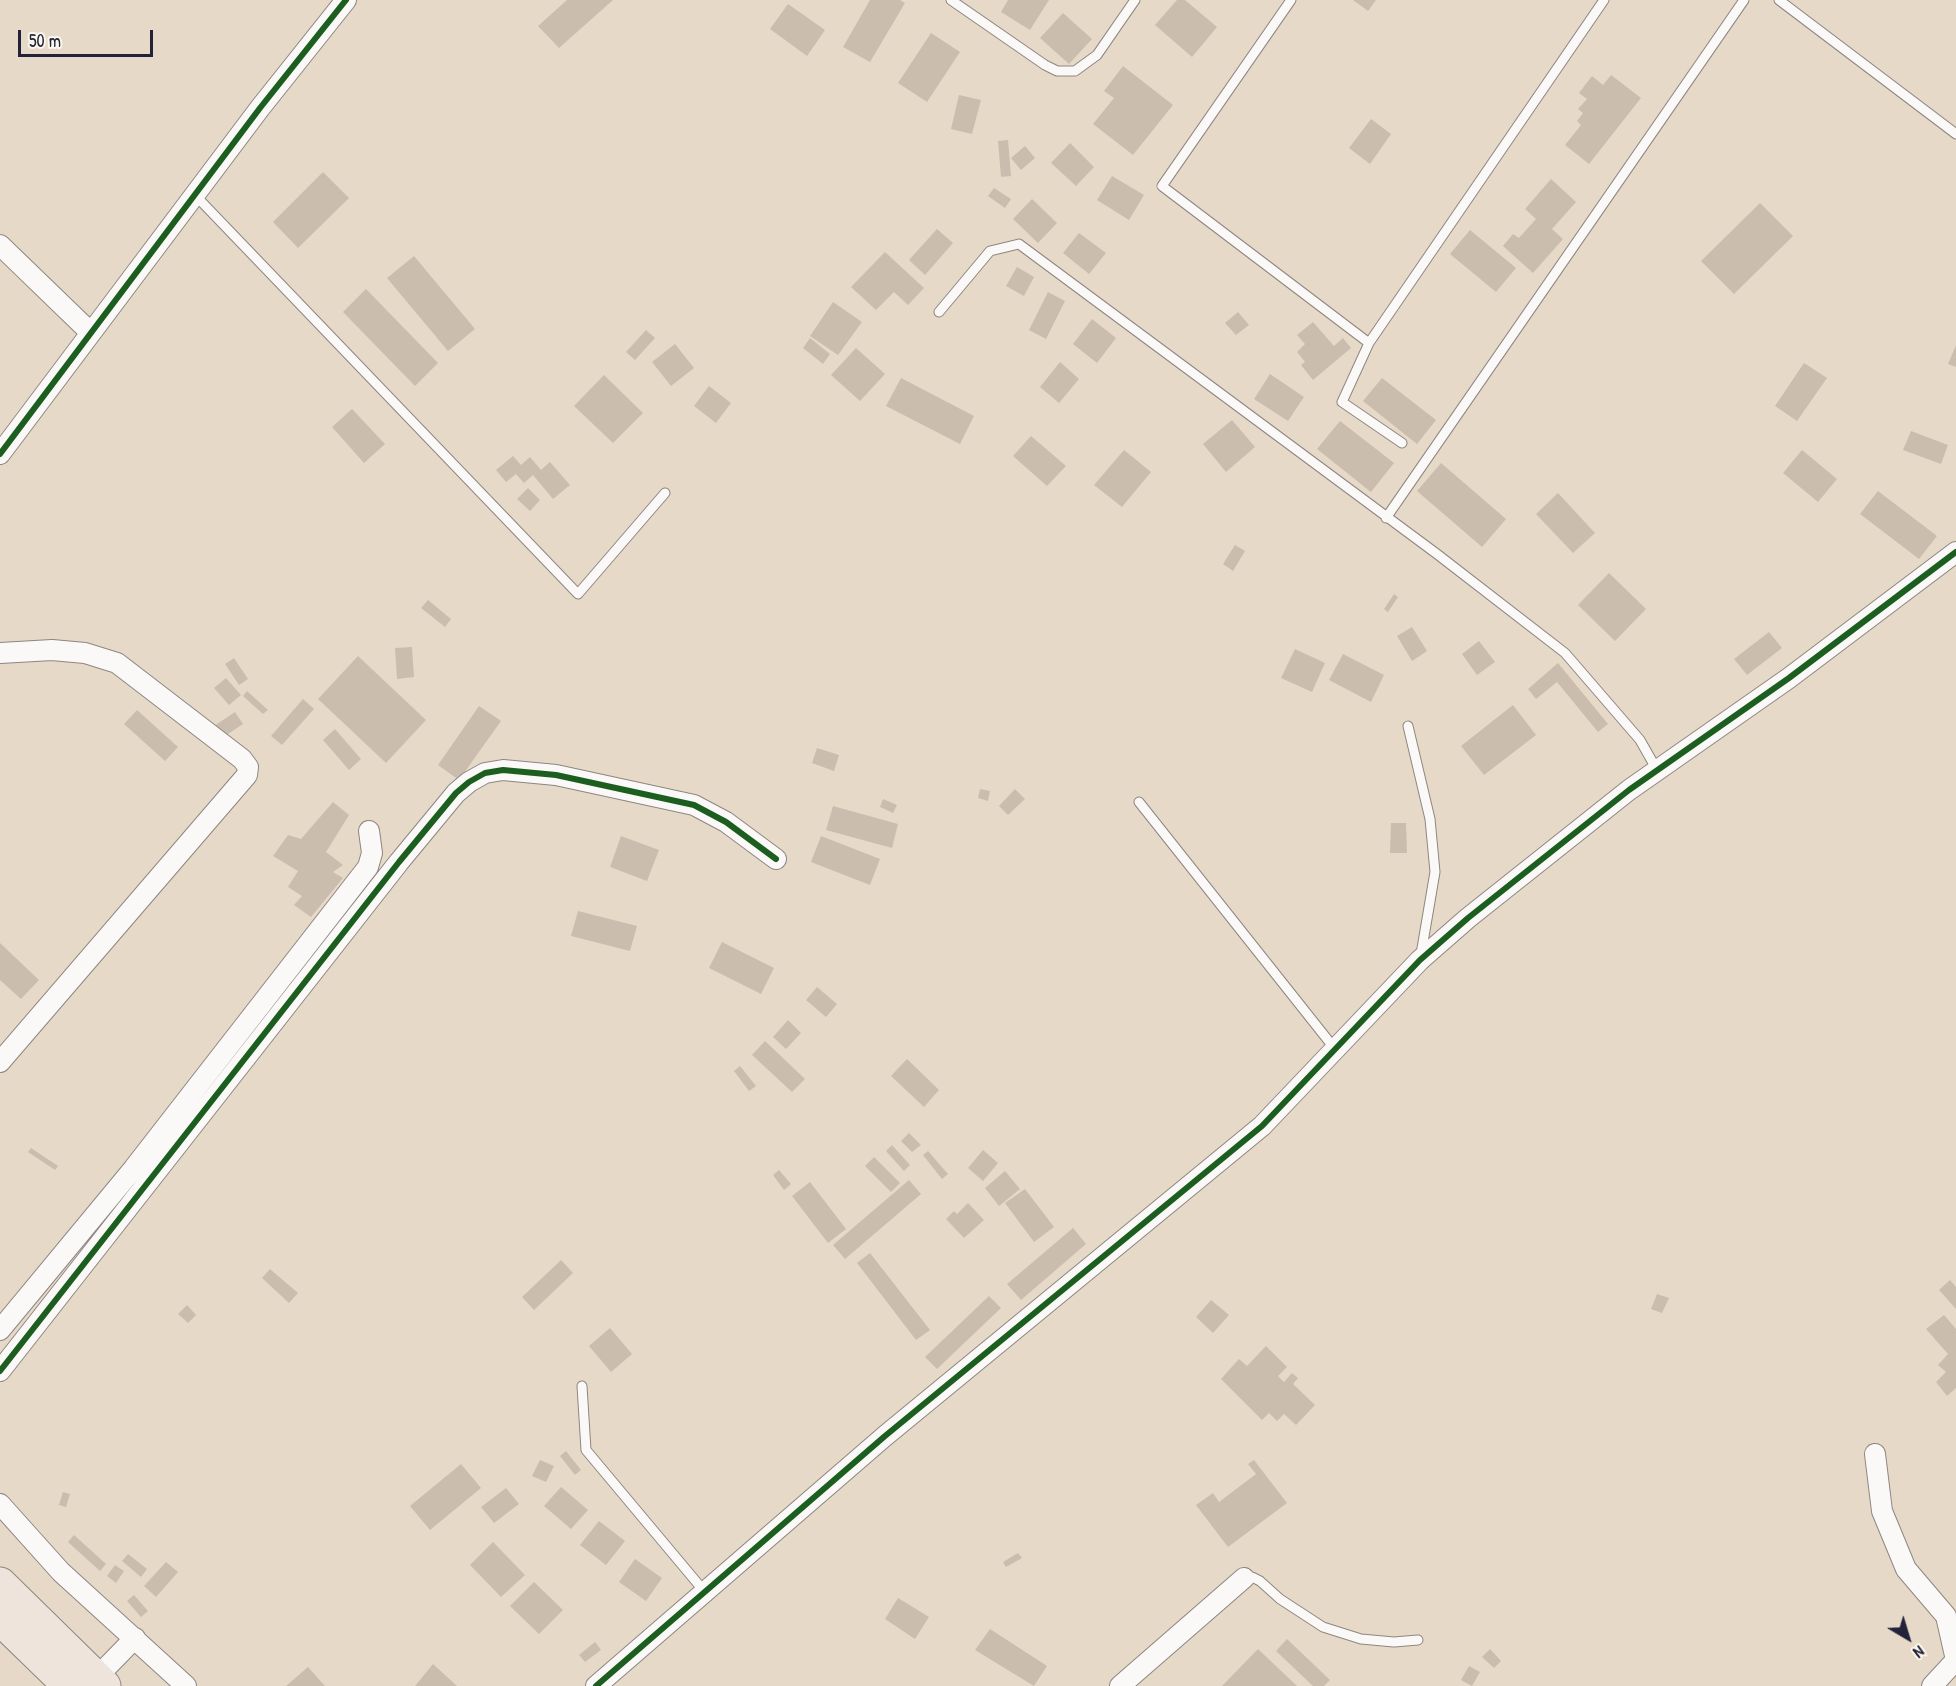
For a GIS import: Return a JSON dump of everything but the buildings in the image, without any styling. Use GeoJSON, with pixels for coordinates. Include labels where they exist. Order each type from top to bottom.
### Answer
{"type":"FeatureCollection","features":[{"type":"Feature","properties":{"kind":"highway"},"geometry":{"type":"LineString","coordinates":[[0,1584],[90,1683]]}},
{"type":"Feature","properties":{"kind":"highway"},"geometry":{"type":"LineString","coordinates":[[0,1618],[90,1683]]}},
{"type":"Feature","properties":{"kind":"street"},"geometry":{"type":"LineString","coordinates":[[0,454],[195,195],[346,0]]}},
{"type":"Feature","properties":{"kind":"street"},"geometry":{"type":"LineString","coordinates":[[0,245],[91,333]]}},
{"type":"Feature","properties":{"kind":"street"},"geometry":{"type":"LineString","coordinates":[[596,1686],[885,1436],[1262,1126],[1420,960],[1527,870],[1657,770],[1789,678],[1956,552]]}},
{"type":"Feature","properties":{"kind":"street"},"geometry":{"type":"LineString","coordinates":[[0,653],[52,650],[85,653],[117,663],[242,759],[248,767],[247,775],[0,1062]]}},
{"type":"Feature","properties":{"kind":"street"},"geometry":{"type":"LineString","coordinates":[[0,1371],[399,862],[456,793],[469,782],[485,774],[503,770],[556,775],[694,805],[726,822],[776,859]]}},
{"type":"Feature","properties":{"kind":"street"},"geometry":{"type":"LineString","coordinates":[[0,1330],[134,1168],[368,867],[372,853],[369,831]]}},
{"type":"Feature","properties":{"kind":"street"},"geometry":{"type":"LineString","coordinates":[[1875,1454],[1882,1512],[1906,1569],[1946,1616],[1956,1660],[1932,1686]]}},
{"type":"Feature","properties":{"kind":"street"},"geometry":{"type":"LineString","coordinates":[[0,1504],[61,1572],[186,1686]]}},
{"type":"Feature","properties":{"kind":"street"},"geometry":{"type":"LineString","coordinates":[[1120,1686],[1244,1578]]}},
{"type":"Feature","properties":{"kind":"street"},"geometry":{"type":"LineString","coordinates":[[90,1683],[135,1638]]}},
{"type":"Feature","properties":{"kind":"lane"},"geometry":{"type":"LineString","coordinates":[[951,0],[1045,65],[1057,71],[1075,71],[1097,55],[1135,0]]}},
{"type":"Feature","properties":{"kind":"lane"},"geometry":{"type":"LineString","coordinates":[[1291,0],[1162,186],[1369,343]]}},
{"type":"Feature","properties":{"kind":"lane"},"geometry":{"type":"LineString","coordinates":[[1402,443],[1342,402],[1369,343],[1605,0]]}},
{"type":"Feature","properties":{"kind":"lane"},"geometry":{"type":"LineString","coordinates":[[1386,518],[1744,0]]}},
{"type":"Feature","properties":{"kind":"lane"},"geometry":{"type":"LineString","coordinates":[[1779,0],[1956,134]]}},
{"type":"Feature","properties":{"kind":"lane"},"geometry":{"type":"LineString","coordinates":[[195,195],[578,594],[665,493]]}},
{"type":"Feature","properties":{"kind":"lane"},"geometry":{"type":"LineString","coordinates":[[939,312],[990,251],[1019,244],[1447,561],[1565,653],[1640,740],[1657,770]]}},
{"type":"Feature","properties":{"kind":"lane"},"geometry":{"type":"LineString","coordinates":[[1408,726],[1430,819],[1435,872],[1420,960]]}},
{"type":"Feature","properties":{"kind":"lane"},"geometry":{"type":"LineString","coordinates":[[1139,802],[1335,1049]]}},
{"type":"Feature","properties":{"kind":"lane"},"geometry":{"type":"LineString","coordinates":[[582,1386],[586,1450],[704,1591]]}},
{"type":"Feature","properties":{"kind":"lane"},"geometry":{"type":"LineString","coordinates":[[1244,1578],[1252,1577],[1260,1581],[1280,1599],[1323,1627],[1361,1639],[1394,1642],[1418,1640]]}},
{"type":"Feature","properties":{"kind":"cycle path"},"geometry":{"type":"LineString","coordinates":[[0,454],[260,108],[346,0]]}},
{"type":"Feature","properties":{"kind":"cycle path"},"geometry":{"type":"LineString","coordinates":[[596,1686],[885,1436],[1262,1126],[1420,960],[1468,918],[1629,790],[1789,678],[1956,552]]}},
{"type":"Feature","properties":{"kind":"cycle path"},"geometry":{"type":"LineString","coordinates":[[0,1371],[399,862],[456,793],[469,782],[485,773],[503,770],[556,775],[694,805],[726,822],[776,859]]}}]}
